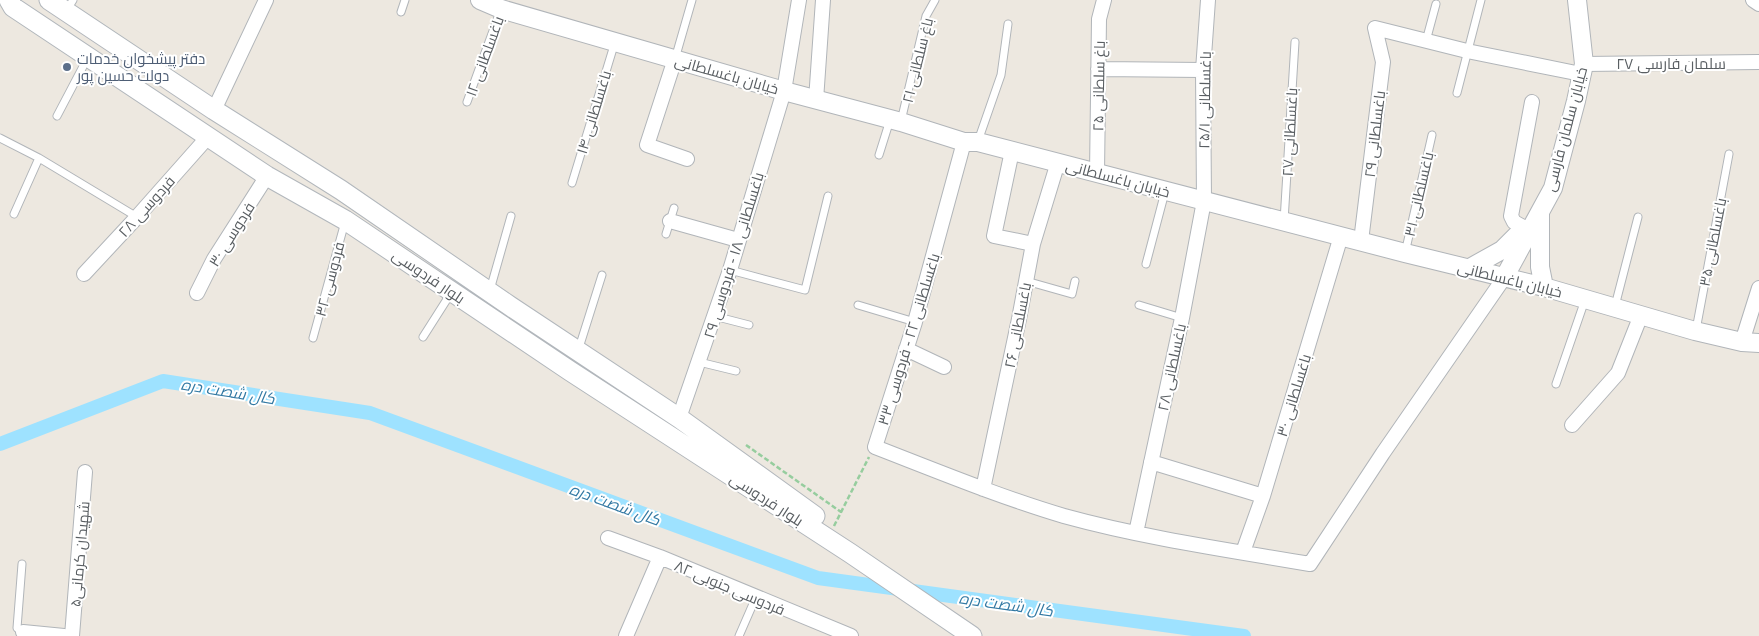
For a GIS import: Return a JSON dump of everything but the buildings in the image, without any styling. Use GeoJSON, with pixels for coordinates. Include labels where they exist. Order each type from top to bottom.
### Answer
{"type":"FeatureCollection","features":[{"type":"Feature","properties":{"kind":"main road","name":"بلوار فردوسی"},"geometry":{"type":"LineString","coordinates":[[9,0],[13,7],[207,138],[267,176],[345,220],[570,371],[857,552]]}},
{"type":"Feature","properties":{"kind":"main road","name":"بلوار فردوسی"},"geometry":{"type":"LineString","coordinates":[[49,0],[69,6],[214,110],[341,190],[510,306],[679,418],[832,528],[857,552]]}},
{"type":"Feature","properties":{"kind":"main road"},"geometry":{"type":"LineString","coordinates":[[458,296],[470,298],[477,289],[484,287]]}},
{"type":"Feature","properties":{"kind":"main road"},"geometry":{"type":"LineString","coordinates":[[500,323],[499,317],[501,312],[504,308],[510,306]]}},
{"type":"Feature","properties":{"kind":"main road"},"geometry":{"type":"LineString","coordinates":[[857,552],[976,633]]}},
{"type":"Feature","properties":{"kind":"street","name":"خیابان باغسلطانی"},"geometry":{"type":"LineString","coordinates":[[480,0],[501,9],[784,91],[971,142],[1058,162],[1405,253],[1544,287],[1695,331],[1750,343]]}},
{"type":"Feature","properties":{"kind":"street","name":"باغسلطانی ۱۸ - فردوسی ۲۹"},"geometry":{"type":"LineString","coordinates":[[679,418],[730,270],[784,91],[799,0]]}},
{"type":"Feature","properties":{"kind":"street"},"geometry":{"type":"LineString","coordinates":[[816,100],[823,0]]}},
{"type":"Feature","properties":{"kind":"street","name":"باغ سلطانی ۲۵"},"geometry":{"type":"LineString","coordinates":[[1097,173],[1100,19],[1104,0]]}},
{"type":"Feature","properties":{"kind":"street","name":"باغسلطانی ۲۵/۱"},"geometry":{"type":"LineString","coordinates":[[1204,201],[1203,70],[1208,0]]}},
{"type":"Feature","properties":{"kind":"street","name":"خیابان سلمان فارسی"},"geometry":{"type":"LineString","coordinates":[[1504,278],[1553,188],[1576,101],[1582,69],[1577,0]]}},
{"type":"Feature","properties":{"kind":"street"},"geometry":{"type":"LineString","coordinates":[[1753,0],[1759,4]]}},
{"type":"Feature","properties":{"kind":"street"},"geometry":{"type":"LineString","coordinates":[[214,110],[262,1]]}},
{"type":"Feature","properties":{"kind":"street","name":"سلمان فارسی ۲۷"},"geometry":{"type":"LineString","coordinates":[[1375,28],[1467,52],[1582,69],[1759,62]]}},
{"type":"Feature","properties":{"kind":"street","name":"باغسلطانی ۲۹"},"geometry":{"type":"LineString","coordinates":[[1361,241],[1383,62],[1375,28]]}},
{"type":"Feature","properties":{"kind":"street"},"geometry":{"type":"LineString","coordinates":[[675,59],[647,146],[687,159]]}},
{"type":"Feature","properties":{"kind":"street"},"geometry":{"type":"LineString","coordinates":[[1098,69],[1203,70]]}},
{"type":"Feature","properties":{"kind":"street"},"geometry":{"type":"LineString","coordinates":[[1525,228],[1514,222],[1511,216],[1532,102]]}},
{"type":"Feature","properties":{"kind":"street","name":"فردوسی ۲۸"},"geometry":{"type":"LineString","coordinates":[[84,274],[207,138]]}},
{"type":"Feature","properties":{"kind":"street","name":"باغسلطانی ۲۲ - فردوسی ۳۳"},"geometry":{"type":"LineString","coordinates":[[875,447],[971,142]]}},
{"type":"Feature","properties":{"kind":"street"},"geometry":{"type":"LineString","coordinates":[[1012,151],[994,236],[1033,244]]}},
{"type":"Feature","properties":{"kind":"street","name":"باغسلطانی ۲۶"},"geometry":{"type":"LineString","coordinates":[[983,488],[1019,320],[1033,244],[1058,162]]}},
{"type":"Feature","properties":{"kind":"street","name":"فردوسی ۳۰"},"geometry":{"type":"LineString","coordinates":[[197,293],[214,259],[267,176]]}},
{"type":"Feature","properties":{"kind":"street","name":"باغسلطانی ۲۸"},"geometry":{"type":"LineString","coordinates":[[1136,533],[1182,318],[1204,201]]}},
{"type":"Feature","properties":{"kind":"street"},"geometry":{"type":"LineString","coordinates":[[1468,269],[1502,250],[1540,213]]}},
{"type":"Feature","properties":{"kind":"street"},"geometry":{"type":"LineString","coordinates":[[1540,213],[1540,267],[1544,287]]}},
{"type":"Feature","properties":{"kind":"street"},"geometry":{"type":"LineString","coordinates":[[670,221],[738,240]]}},
{"type":"Feature","properties":{"kind":"street","name":"باغسلطانی ۳۰"},"geometry":{"type":"LineString","coordinates":[[1244,552],[1263,496],[1341,236]]}},
{"type":"Feature","properties":{"kind":"street"},"geometry":{"type":"LineString","coordinates":[[875,447],[1064,516],[1136,533],[1310,564],[1504,278]]}},
{"type":"Feature","properties":{"kind":"street"},"geometry":{"type":"LineString","coordinates":[[1750,343],[1759,288]]}},
{"type":"Feature","properties":{"kind":"street"},"geometry":{"type":"LineString","coordinates":[[1572,425],[1618,373],[1641,315]]}},
{"type":"Feature","properties":{"kind":"street"},"geometry":{"type":"LineString","coordinates":[[906,349],[944,367]]}},
{"type":"Feature","properties":{"kind":"street"},"geometry":{"type":"LineString","coordinates":[[1151,462],[1263,496]]}},
{"type":"Feature","properties":{"kind":"street","name":"شهیدان کرمانی۵"},"geometry":{"type":"LineString","coordinates":[[72,636],[85,472]]}},
{"type":"Feature","properties":{"kind":"street","name":"فردوسی جنوبی ۸۲"},"geometry":{"type":"LineString","coordinates":[[608,538],[756,597],[830,632],[851,636]]}},
{"type":"Feature","properties":{"kind":"street"},"geometry":{"type":"LineString","coordinates":[[626,636],[660,558]]}},
{"type":"Feature","properties":{"kind":"street"},"geometry":{"type":"LineString","coordinates":[[23,634],[64,636]]}},
{"type":"Feature","properties":{"kind":"lane"},"geometry":{"type":"LineString","coordinates":[[401,12],[405,0]]}},
{"type":"Feature","properties":{"kind":"lane"},"geometry":{"type":"LineString","coordinates":[[675,59],[692,0]]}},
{"type":"Feature","properties":{"kind":"lane","name":"باغ سلطانی ۲۱"},"geometry":{"type":"LineString","coordinates":[[879,155],[896,120],[926,16],[936,0]]}},
{"type":"Feature","properties":{"kind":"lane"},"geometry":{"type":"LineString","coordinates":[[1457,93],[1481,0]]}},
{"type":"Feature","properties":{"kind":"lane"},"geometry":{"type":"LineString","coordinates":[[1426,40],[1436,4]]}},
{"type":"Feature","properties":{"kind":"lane","name":"باغسلطانی ۱۲"},"geometry":{"type":"LineString","coordinates":[[467,102],[501,9]]}},
{"type":"Feature","properties":{"kind":"lane"},"geometry":{"type":"LineString","coordinates":[[971,142],[1001,75],[1008,24]]}},
{"type":"Feature","properties":{"kind":"lane","name":"باغسلطانی ۱۴"},"geometry":{"type":"LineString","coordinates":[[572,183],[615,42]]}},
{"type":"Feature","properties":{"kind":"lane","name":"باغسلطانی ۲۷"},"geometry":{"type":"LineString","coordinates":[[1284,221],[1294,42]]}},
{"type":"Feature","properties":{"kind":"lane"},"geometry":{"type":"LineString","coordinates":[[57,116],[88,57]]}},
{"type":"Feature","properties":{"kind":"lane","name":"باغسلطانی ۳۱"},"geometry":{"type":"LineString","coordinates":[[1405,253],[1432,135]]}},
{"type":"Feature","properties":{"kind":"lane"},"geometry":{"type":"LineString","coordinates":[[0,138],[39,158],[137,217]]}},
{"type":"Feature","properties":{"kind":"lane","name":"باغسلطانی ۳۵"},"geometry":{"type":"LineString","coordinates":[[1695,331],[1729,154]]}},
{"type":"Feature","properties":{"kind":"lane"},"geometry":{"type":"LineString","coordinates":[[14,214],[39,158]]}},
{"type":"Feature","properties":{"kind":"lane"},"geometry":{"type":"LineString","coordinates":[[1146,264],[1166,191]]}},
{"type":"Feature","properties":{"kind":"lane"},"geometry":{"type":"LineString","coordinates":[[730,270],[805,290],[828,196]]}},
{"type":"Feature","properties":{"kind":"lane"},"geometry":{"type":"LineString","coordinates":[[484,287],[512,216]]}},
{"type":"Feature","properties":{"kind":"lane"},"geometry":{"type":"LineString","coordinates":[[1615,308],[1638,217]]}},
{"type":"Feature","properties":{"kind":"lane","name":"فردوسی ۳۲"},"geometry":{"type":"LineString","coordinates":[[314,338],[345,220]]}},
{"type":"Feature","properties":{"kind":"lane"},"geometry":{"type":"LineString","coordinates":[[578,351],[602,275]]}},
{"type":"Feature","properties":{"kind":"lane"},"geometry":{"type":"LineString","coordinates":[[1026,281],[1072,294],[1075,281]]}},
{"type":"Feature","properties":{"kind":"lane"},"geometry":{"type":"LineString","coordinates":[[423,337],[458,296]]}},
{"type":"Feature","properties":{"kind":"lane"},"geometry":{"type":"LineString","coordinates":[[1556,384],[1585,299]]}},
{"type":"Feature","properties":{"kind":"lane"},"geometry":{"type":"LineString","coordinates":[[858,305],[915,322]]}},
{"type":"Feature","properties":{"kind":"lane"},"geometry":{"type":"LineString","coordinates":[[1139,305],[1182,318]]}},
{"type":"Feature","properties":{"kind":"lane"},"geometry":{"type":"LineString","coordinates":[[714,316],[749,326]]}},
{"type":"Feature","properties":{"kind":"lane"},"geometry":{"type":"LineString","coordinates":[[699,362],[736,371]]}},
{"type":"Feature","properties":{"kind":"lane"},"geometry":{"type":"LineString","coordinates":[[22,564],[17,628],[23,634]]}},
{"type":"Feature","properties":{"kind":"lane"},"geometry":{"type":"LineString","coordinates":[[739,636],[756,597]]}},
{"type":"Feature","properties":{"kind":"path"},"geometry":{"type":"LineString","coordinates":[[740,441],[841,512]]}},
{"type":"Feature","properties":{"kind":"path"},"geometry":{"type":"LineString","coordinates":[[832,528],[875,447]]}},
{"type":"Feature","properties":{"kind":"waterway","name":"کال شصت دره"},"geometry":{"type":"LineString","coordinates":[[0,444],[163,381],[370,413],[818,578],[1244,636]]}},
{"type":"Feature","properties":{"kind":"place","name":"دفتر پیشخوان خدمات دولت حسین پور"},"geometry":{"type":"Point","coordinates":[67,67]}}]}
